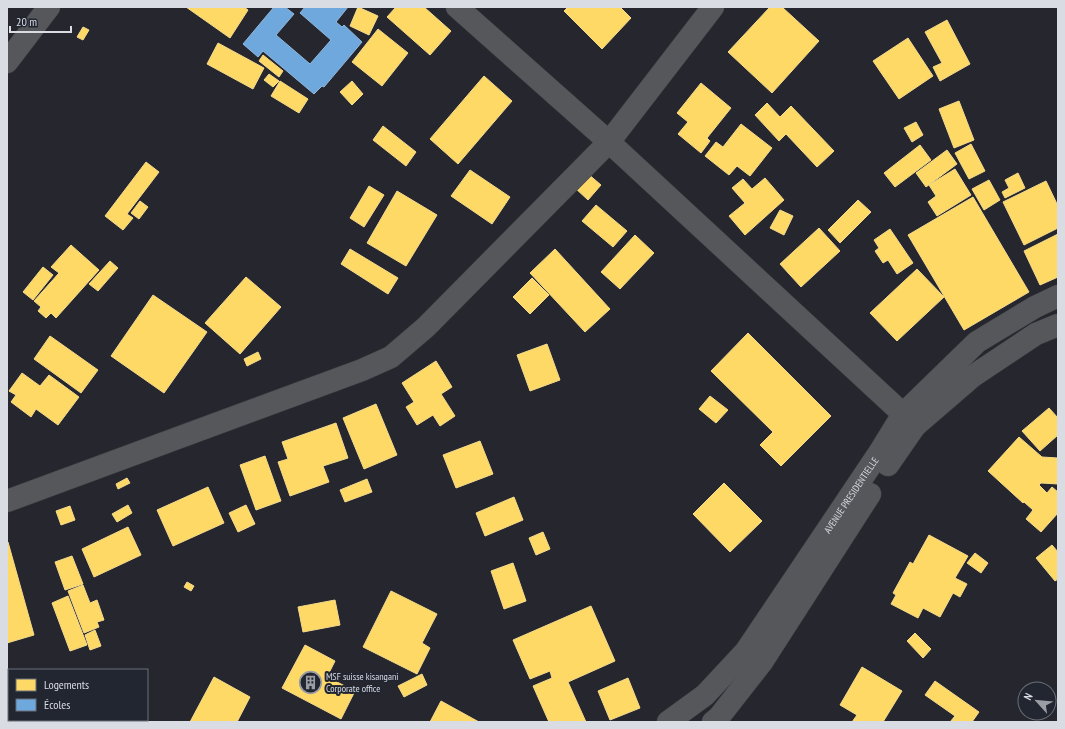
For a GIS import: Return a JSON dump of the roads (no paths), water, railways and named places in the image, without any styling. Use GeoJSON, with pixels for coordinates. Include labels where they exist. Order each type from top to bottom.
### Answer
{"type":"FeatureCollection","features":[{"type":"Feature","properties":{"kind":"street"},"geometry":{"type":"LineString","coordinates":[[7,62],[49,7]]}},
{"type":"Feature","properties":{"kind":"street"},"geometry":{"type":"LineString","coordinates":[[457,7],[609,142],[909,420]]}},
{"type":"Feature","properties":{"kind":"street"},"geometry":{"type":"LineString","coordinates":[[7,501],[354,373],[391,357],[426,327],[609,142],[713,7]]}},
{"type":"Feature","properties":{"kind":"street","name":"AVENUE PRESIDENTIELLE"},"geometry":{"type":"LineString","coordinates":[[713,722],[719,717],[754,656],[897,452],[909,420],[977,342],[1035,307],[1058,296]]}},
{"type":"Feature","properties":{"kind":"street","name":"AVENUE PRESIDENTIELLE"},"geometry":{"type":"LineString","coordinates":[[909,420],[1036,334],[1058,325]]}},
{"type":"Feature","properties":{"kind":"street","name":"AVENUE PRESIDENTIELLE"},"geometry":{"type":"LineString","coordinates":[[668,722],[754,656]]}},
{"type":"Feature","properties":{"kind":"place","name":"MSF suisse kisangani Corporate office"},"geometry":{"type":"Point","coordinates":[311,682]}}]}
